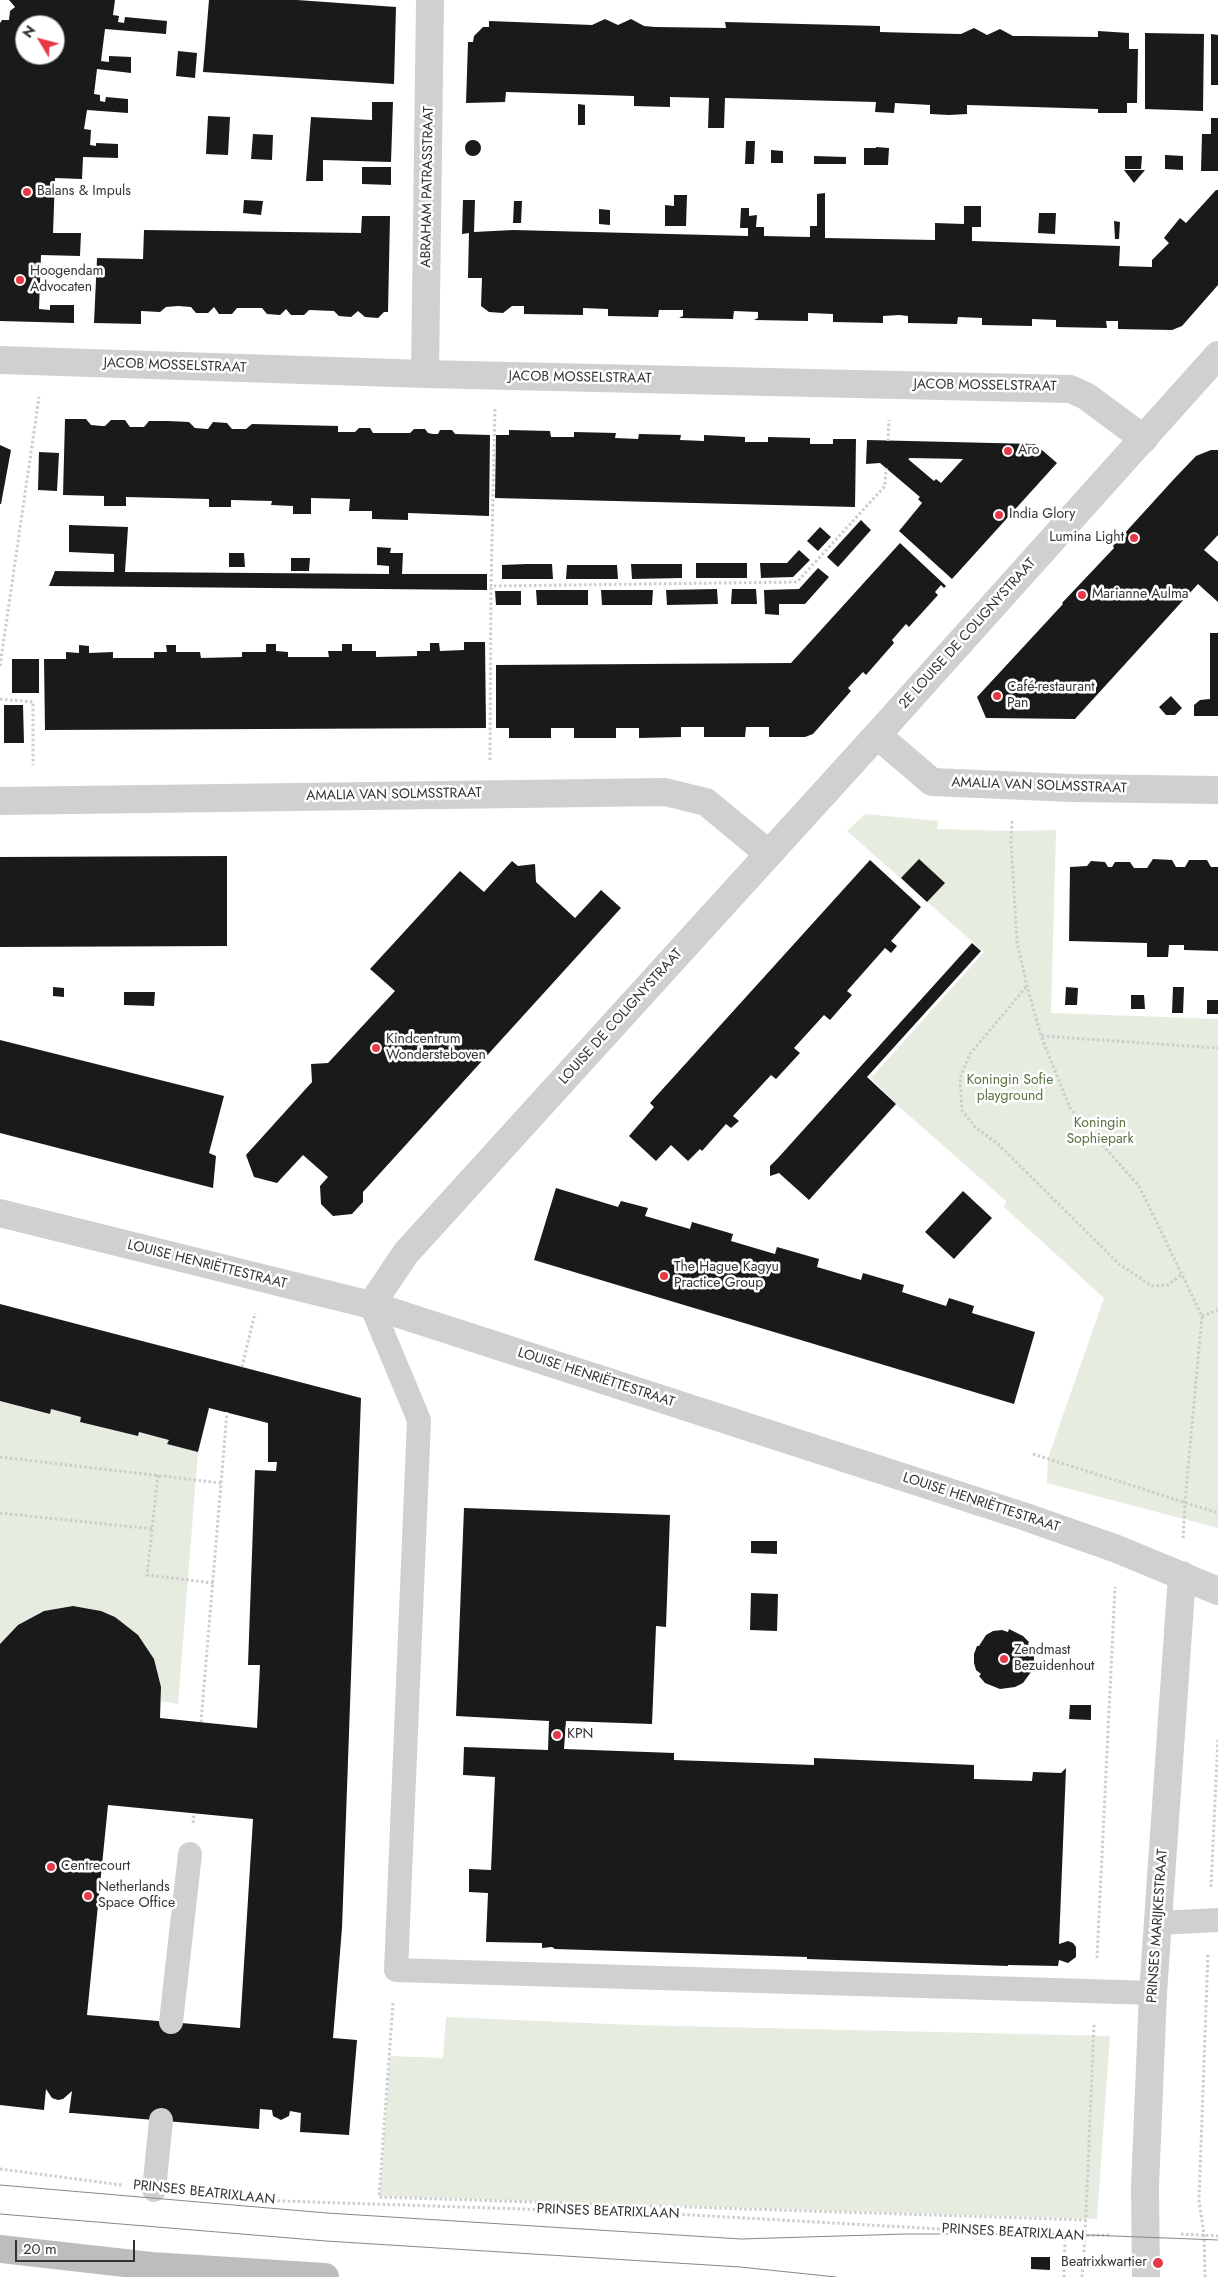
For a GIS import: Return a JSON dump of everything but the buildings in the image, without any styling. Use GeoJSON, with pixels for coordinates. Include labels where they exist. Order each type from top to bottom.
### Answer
{"type":"FeatureCollection","features":[{"type":"Feature","properties":{"kind":"street","name":"ABRAHAM PATRASSTRAAT"},"geometry":{"type":"LineString","coordinates":[[425,374],[430,0]]}},
{"type":"Feature","properties":{"kind":"street","name":"JACOB MOSSELSTRAAT"},"geometry":{"type":"LineString","coordinates":[[0,360],[495,376],[1070,388],[1086,396],[1144,439]]}},
{"type":"Feature","properties":{"kind":"street","name":"2E LOUISE DE COLIGNYSTRAAT"},"geometry":{"type":"LineString","coordinates":[[877,735],[1216,360]]}},
{"type":"Feature","properties":{"kind":"street","name":"AMALIA VAN SOLMSSTRAAT"},"geometry":{"type":"LineString","coordinates":[[877,735],[932,782],[1072,788],[1218,790]]}},
{"type":"Feature","properties":{"kind":"street","name":"LOUISE DE COLIGNYSTRAAT"},"geometry":{"type":"LineString","coordinates":[[371,1305],[406,1253],[877,735]]}},
{"type":"Feature","properties":{"kind":"street","name":"AMALIA VAN SOLMSSTRAAT"},"geometry":{"type":"LineString","coordinates":[[0,801],[665,792],[706,802],[769,854]]}},
{"type":"Feature","properties":{"kind":"street","name":"LOUISE HENRIËTTESTRAAT"},"geometry":{"type":"LineString","coordinates":[[0,1213],[371,1305],[1014,1513],[1117,1549],[1218,1591]]}},
{"type":"Feature","properties":{"kind":"street","name":"PRINSES MARIJKESTRAAT"},"geometry":{"type":"LineString","coordinates":[[1146,2277],[1145,2187],[1153,1993],[1182,1575]]}},
{"type":"Feature","properties":{"kind":"street"},"geometry":{"type":"LineString","coordinates":[[0,2250],[151,2266],[326,2277]]}},
{"type":"Feature","properties":{"kind":"lane"},"geometry":{"type":"LineString","coordinates":[[371,1305],[419,1420],[396,1970],[1153,1993]]}},
{"type":"Feature","properties":{"kind":"lane"},"geometry":{"type":"LineString","coordinates":[[172,2022],[190,1854]]}},
{"type":"Feature","properties":{"kind":"lane"},"geometry":{"type":"LineString","coordinates":[[1159,1923],[1214,1920]]}},
{"type":"Feature","properties":{"kind":"lane"},"geometry":{"type":"LineString","coordinates":[[154,2190],[162,2120]]}},
{"type":"Feature","properties":{"kind":"path"},"geometry":{"type":"LineString","coordinates":[[0,666],[44,361]]}},
{"type":"Feature","properties":{"kind":"path"},"geometry":{"type":"LineString","coordinates":[[490,770],[495,376]]}},
{"type":"Feature","properties":{"kind":"path"},"geometry":{"type":"LineString","coordinates":[[491,586],[797,582],[886,486],[886,468]]}},
{"type":"Feature","properties":{"kind":"path"},"geometry":{"type":"LineString","coordinates":[[0,699],[33,702],[33,770]]}},
{"type":"Feature","properties":{"kind":"path"},"geometry":{"type":"LineString","coordinates":[[1014,785],[1011,840],[1017,942],[1026,986],[1041,1036],[1070,1108],[1139,1186],[1202,1316],[1185,1501],[1182,1575]]}},
{"type":"Feature","properties":{"kind":"path"},"geometry":{"type":"LineString","coordinates":[[1026,986],[970,1054],[960,1078],[962,1110],[975,1127],[999,1145],[1119,1264],[1152,1286],[1168,1285],[1182,1274]]}},
{"type":"Feature","properties":{"kind":"path"},"geometry":{"type":"LineString","coordinates":[[1041,1036],[1218,1048]]}},
{"type":"Feature","properties":{"kind":"path"},"geometry":{"type":"LineString","coordinates":[[242,1367],[264,1279]]}},
{"type":"Feature","properties":{"kind":"path"},"geometry":{"type":"LineString","coordinates":[[1202,1316],[1218,1310]]}},
{"type":"Feature","properties":{"kind":"path"},"geometry":{"type":"LineString","coordinates":[[201,1722],[227,1412]]}},
{"type":"Feature","properties":{"kind":"path"},"geometry":{"type":"LineString","coordinates":[[1033,1454],[1218,1513]]}},
{"type":"Feature","properties":{"kind":"path"},"geometry":{"type":"LineString","coordinates":[[0,1456],[221,1483]]}},
{"type":"Feature","properties":{"kind":"path"},"geometry":{"type":"LineString","coordinates":[[158,1475],[146,1575],[213,1583]]}},
{"type":"Feature","properties":{"kind":"path"},"geometry":{"type":"LineString","coordinates":[[0,1513],[153,1529]]}},
{"type":"Feature","properties":{"kind":"path"},"geometry":{"type":"LineString","coordinates":[[1082,2277],[1117,1549]]}},
{"type":"Feature","properties":{"kind":"path"},"geometry":{"type":"LineString","coordinates":[[1205,2277],[1204,2235],[1199,2200],[1214,1920],[1218,1738]]}},
{"type":"Feature","properties":{"kind":"path"},"geometry":{"type":"LineString","coordinates":[[396,1970],[379,2197],[1086,2220]]}},
{"type":"Feature","properties":{"kind":"path","name":"PRINSES BEATRIXLAAN"},"geometry":{"type":"LineString","coordinates":[[0,2168],[154,2190],[282,2201],[673,2214],[1085,2237],[1146,2233],[1218,2236]]}},
{"type":"Feature","properties":{"kind":"path"},"geometry":{"type":"LineString","coordinates":[[1064,2277],[1065,2236]]}},
{"type":"Feature","properties":{"kind":"green space","name":"Koningin Sophiepark"},"geometry":{"type":"Polygon","coordinates":[[[865,814],[938,821],[937,829],[1056,830],[1051,1013],[1218,1019],[1218,1528],[1047,1483],[1048,1458],[1104,1298],[1004,1207],[1006,1201],[896,1104],[871,1078],[984,952],[847,831],[865,814]]]}},
{"type":"Feature","properties":{"kind":"green space"},"geometry":{"type":"Polygon","coordinates":[[[0,1401],[50,1414],[51,1409],[81,1417],[80,1422],[137,1436],[139,1432],[169,1440],[167,1444],[198,1452],[178,1704],[161,1701],[161,1687],[154,1659],[138,1635],[115,1617],[101,1611],[73,1606],[44,1611],[18,1625],[0,1644],[0,1401]]]}},
{"type":"Feature","properties":{"kind":"green space"},"geometry":{"type":"Polygon","coordinates":[[[446,2017],[633,2025],[1110,2036],[1097,2219],[380,2196],[390,2056],[443,2058],[446,2017]]]}},
{"type":"Feature","properties":{"kind":"tram line"},"geometry":{"type":"LineString","coordinates":[[0,2185],[327,2213],[741,2239],[905,2234],[1062,2234],[1218,2240]]}},
{"type":"Feature","properties":{"kind":"tram line"},"geometry":{"type":"LineString","coordinates":[[0,2214],[326,2241],[740,2267],[836,2277]]}},
{"type":"Feature","properties":{"kind":"place","name":"Balans & Impuls"},"geometry":{"type":"Point","coordinates":[27,192]}},
{"type":"Feature","properties":{"kind":"place","name":"Hoogendam Advocaten"},"geometry":{"type":"Point","coordinates":[20,280]}},
{"type":"Feature","properties":{"kind":"place","name":"Aro"},"geometry":{"type":"Point","coordinates":[1008,451]}},
{"type":"Feature","properties":{"kind":"place","name":"India Glory"},"geometry":{"type":"Point","coordinates":[999,515]}},
{"type":"Feature","properties":{"kind":"place","name":"Lumina Light"},"geometry":{"type":"Point","coordinates":[1134,538]}},
{"type":"Feature","properties":{"kind":"place","name":"Marianne Aulma"},"geometry":{"type":"Point","coordinates":[1082,595]}},
{"type":"Feature","properties":{"kind":"place","name":"Café-restaurant Pan"},"geometry":{"type":"Point","coordinates":[997,696]}},
{"type":"Feature","properties":{"kind":"place","name":"Kindcentrum Wondersteboven"},"geometry":{"type":"Point","coordinates":[376,1048]}},
{"type":"Feature","properties":{"kind":"place","name":"The Hague Kagyu Practice Group"},"geometry":{"type":"Point","coordinates":[664,1276]}},
{"type":"Feature","properties":{"kind":"place","name":"Zendmast Bezuidenhout"},"geometry":{"type":"Point","coordinates":[1004,1659]}},
{"type":"Feature","properties":{"kind":"place","name":"KPN"},"geometry":{"type":"Point","coordinates":[557,1735]}},
{"type":"Feature","properties":{"kind":"place","name":"Centrecourt"},"geometry":{"type":"Point","coordinates":[51,1867]}},
{"type":"Feature","properties":{"kind":"place","name":"Netherlands Space Office"},"geometry":{"type":"Point","coordinates":[88,1896]}},
{"type":"Feature","properties":{"kind":"place","name":"Beatrixkwartier"},"geometry":{"type":"Point","coordinates":[1158,2263]}},
{"type":"Feature","properties":{"kind":"park label","name":"Koningin Sofie playground"},"geometry":{"type":"Point","coordinates":[1010,1090]}}]}
